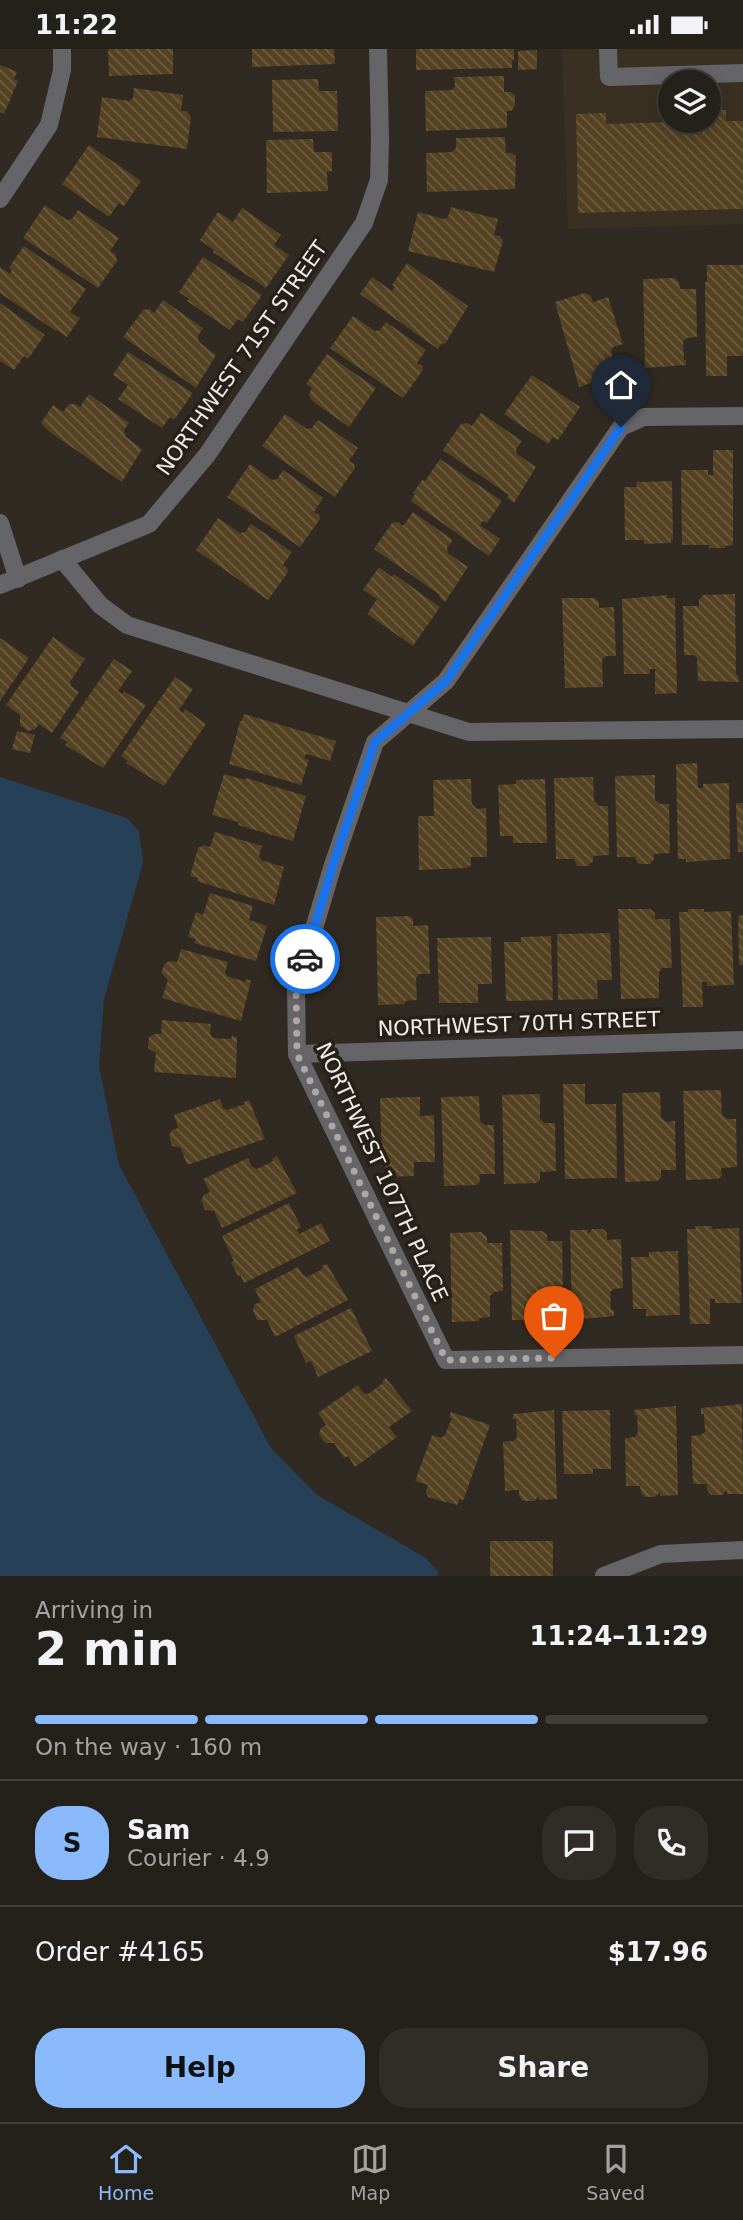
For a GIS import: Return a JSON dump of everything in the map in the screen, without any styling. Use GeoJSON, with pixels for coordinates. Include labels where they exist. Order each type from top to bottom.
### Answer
{"type":"FeatureCollection","features":[{"type":"Feature","properties":{"kind":"street"},"geometry":{"type":"LineString","coordinates":[[0,199],[49,125],[62,70],[62,49]]}},
{"type":"Feature","properties":{"kind":"street","name":"NORTHWEST 71ST STREET"},"geometry":{"type":"LineString","coordinates":[[0,585],[149,524],[207,455],[364,223],[379,180],[378,49]]}},
{"type":"Feature","properties":{"kind":"street"},"geometry":{"type":"LineString","coordinates":[[608,49],[609,77],[743,73]]}},
{"type":"Feature","properties":{"kind":"street","name":"NORTHWEST 107TH PLACE"},"geometry":{"type":"LineString","coordinates":[[743,416],[644,417],[621,427],[446,681],[375,742],[332,868],[296,989],[297,1054],[446,1360],[743,1355]]}},
{"type":"Feature","properties":{"kind":"street"},"geometry":{"type":"LineString","coordinates":[[0,523],[18,579]]}},
{"type":"Feature","properties":{"kind":"street"},"geometry":{"type":"LineString","coordinates":[[62,559],[100,605],[127,625],[469,732],[743,729]]}},
{"type":"Feature","properties":{"kind":"street","name":"NORTHWEST 70TH STREET"},"geometry":{"type":"LineString","coordinates":[[297,1054],[743,1040]]}},
{"type":"Feature","properties":{"kind":"street"},"geometry":{"type":"LineString","coordinates":[[604,1576],[661,1554],[743,1551]]}},
{"type":"Feature","properties":{"kind":"shaded area"},"geometry":{"type":"Polygon","coordinates":[[[562,49],[743,49],[743,224],[568,229],[562,49]]]}},
{"type":"Feature","properties":{"kind":"water"},"geometry":{"type":"Polygon","coordinates":[[[0,777],[127,818],[139,831],[143,863],[104,999],[99,1066],[119,1165],[271,1448],[317,1495],[426,1558],[438,1572],[438,1576],[0,1576],[0,777]]]}},
{"type":"Feature","properties":{"kind":"building"},"geometry":{"type":"Polygon","coordinates":[[[108,49],[173,49],[173,74],[109,76],[108,49]]]}},
{"type":"Feature","properties":{"kind":"building"},"geometry":{"type":"Polygon","coordinates":[[[252,49],[334,49],[335,64],[252,67],[252,49]]]}},
{"type":"Feature","properties":{"kind":"building"},"geometry":{"type":"Polygon","coordinates":[[[416,49],[514,49],[514,60],[512,68],[416,70],[416,49]]]}},
{"type":"Feature","properties":{"kind":"building"},"geometry":{"type":"Polygon","coordinates":[[[537,50],[537,69],[518,70],[518,51],[537,50]]]}},
{"type":"Feature","properties":{"kind":"building"},"geometry":{"type":"Polygon","coordinates":[[[0,65],[17,72],[14,79],[18,81],[4,114],[0,112],[0,65]]]}},
{"type":"Feature","properties":{"kind":"building"},"geometry":{"type":"Polygon","coordinates":[[[504,76],[504,92],[515,95],[515,106],[511,111],[507,111],[507,128],[426,131],[425,91],[451,90],[455,87],[454,77],[504,76]]]}},
{"type":"Feature","properties":{"kind":"building"},"geometry":{"type":"Polygon","coordinates":[[[318,79],[319,91],[337,91],[338,131],[273,132],[272,80],[318,79]]]}},
{"type":"Feature","properties":{"kind":"building"},"geometry":{"type":"Polygon","coordinates":[[[134,88],[183,95],[181,111],[187,111],[191,117],[187,149],[97,137],[102,97],[129,101],[133,98],[134,88]]]}},
{"type":"Feature","properties":{"kind":"building"},"geometry":{"type":"Polygon","coordinates":[[[721,110],[726,110],[726,121],[743,121],[743,209],[578,213],[576,114],[606,113],[606,124],[658,122],[658,133],[721,133],[721,110]]]}},
{"type":"Feature","properties":{"kind":"building"},"geometry":{"type":"Polygon","coordinates":[[[505,137],[506,153],[516,156],[515,189],[427,192],[426,153],[452,152],[456,148],[456,138],[505,137]]]}},
{"type":"Feature","properties":{"kind":"building"},"geometry":{"type":"Polygon","coordinates":[[[313,139],[314,152],[332,152],[332,171],[327,172],[328,191],[267,193],[266,140],[313,139]]]}},
{"type":"Feature","properties":{"kind":"building"},"geometry":{"type":"Polygon","coordinates":[[[89,145],[141,181],[124,206],[119,203],[109,217],[62,184],[89,145]]]}},
{"type":"Feature","properties":{"kind":"building"},"geometry":{"type":"Polygon","coordinates":[[[45,205],[67,220],[72,219],[78,210],[119,238],[110,251],[115,254],[117,261],[98,288],[23,238],[45,205]]]}},
{"type":"Feature","properties":{"kind":"building"},"geometry":{"type":"Polygon","coordinates":[[[451,207],[498,219],[494,235],[500,236],[503,241],[494,272],[408,251],[418,212],[444,219],[448,217],[451,207]]]}},
{"type":"Feature","properties":{"kind":"building"},"geometry":{"type":"Polygon","coordinates":[[[242,208],[281,235],[274,245],[289,255],[266,288],[200,240],[218,212],[233,222],[242,208]]]}},
{"type":"Feature","properties":{"kind":"building"},"geometry":{"type":"Polygon","coordinates":[[[24,246],[86,289],[70,312],[80,318],[67,337],[0,293],[0,267],[10,274],[12,270],[9,267],[24,246]]]}},
{"type":"Feature","properties":{"kind":"building"},"geometry":{"type":"Polygon","coordinates":[[[203,257],[262,295],[243,322],[238,319],[230,330],[187,301],[189,299],[179,292],[203,257]]]}},
{"type":"Feature","properties":{"kind":"building"},"geometry":{"type":"Polygon","coordinates":[[[407,263],[468,306],[445,344],[442,343],[438,349],[360,294],[372,277],[392,291],[395,287],[392,285],[407,263]]]}},
{"type":"Feature","properties":{"kind":"building"},"geometry":{"type":"Polygon","coordinates":[[[707,265],[743,265],[743,356],[727,356],[727,376],[706,376],[707,265]]]}},
{"type":"Feature","properties":{"kind":"building"},"geometry":{"type":"Polygon","coordinates":[[[675,278],[680,289],[696,289],[697,337],[683,341],[686,365],[645,368],[643,279],[675,278]]]}},
{"type":"Feature","properties":{"kind":"building"},"geometry":{"type":"Polygon","coordinates":[[[585,293],[591,296],[593,302],[608,297],[623,344],[613,347],[611,351],[617,374],[579,387],[555,302],[585,293]]]}},
{"type":"Feature","properties":{"kind":"building"},"geometry":{"type":"Polygon","coordinates":[[[163,300],[203,328],[198,336],[199,342],[216,355],[196,388],[123,337],[143,310],[149,309],[154,313],[163,300]]]}},
{"type":"Feature","properties":{"kind":"building"},"geometry":{"type":"Polygon","coordinates":[[[0,303],[45,335],[28,359],[24,356],[14,370],[0,361],[0,303]]]}},
{"type":"Feature","properties":{"kind":"building"},"geometry":{"type":"Polygon","coordinates":[[[353,316],[375,331],[380,330],[386,322],[426,350],[417,363],[423,370],[403,398],[330,348],[353,316]]]}},
{"type":"Feature","properties":{"kind":"building"},"geometry":{"type":"Polygon","coordinates":[[[128,352],[193,393],[174,420],[170,417],[162,428],[118,399],[128,385],[113,375],[128,352]]]}},
{"type":"Feature","properties":{"kind":"building"},"geometry":{"type":"Polygon","coordinates":[[[327,354],[376,388],[349,427],[311,400],[309,394],[312,388],[306,384],[327,354]]]}},
{"type":"Feature","properties":{"kind":"building"},"geometry":{"type":"Polygon","coordinates":[[[532,375],[580,407],[558,440],[553,437],[548,444],[504,414],[532,375]]]}},
{"type":"Feature","properties":{"kind":"building"},"geometry":{"type":"Polygon","coordinates":[[[89,394],[129,423],[124,430],[125,436],[142,449],[122,482],[41,423],[53,405],[63,412],[69,404],[80,407],[89,394]]]}},
{"type":"Feature","properties":{"kind":"building"},"geometry":{"type":"Polygon","coordinates":[[[481,413],[522,441],[516,449],[517,454],[536,467],[514,503],[507,498],[509,495],[443,450],[461,424],[472,426],[481,413]]]}},
{"type":"Feature","properties":{"kind":"building"},"geometry":{"type":"Polygon","coordinates":[[[285,414],[307,429],[312,428],[318,420],[358,448],[349,461],[355,468],[335,497],[262,446],[285,414]]]}},
{"type":"Feature","properties":{"kind":"building"},"geometry":{"type":"Polygon","coordinates":[[[713,450],[733,450],[733,545],[709,548],[709,545],[682,545],[681,470],[708,470],[708,475],[713,475],[713,450]]]}},
{"type":"Feature","properties":{"kind":"building"},"geometry":{"type":"Polygon","coordinates":[[[440,459],[502,501],[487,523],[483,521],[480,525],[500,539],[489,556],[411,501],[415,494],[413,493],[440,459]]]}},
{"type":"Feature","properties":{"kind":"building"},"geometry":{"type":"Polygon","coordinates":[[[250,464],[272,480],[277,479],[283,470],[323,498],[314,512],[320,519],[300,547],[227,497],[250,464]]]}},
{"type":"Feature","properties":{"kind":"building"},"geometry":{"type":"Polygon","coordinates":[[[672,481],[671,543],[644,544],[644,540],[625,540],[624,487],[637,487],[636,482],[672,481]]]}},
{"type":"Feature","properties":{"kind":"building"},"geometry":{"type":"Polygon","coordinates":[[[413,512],[453,540],[447,548],[448,553],[468,567],[445,602],[440,595],[374,549],[392,523],[398,522],[403,526],[413,512]]]}},
{"type":"Feature","properties":{"kind":"building"},"geometry":{"type":"Polygon","coordinates":[[[218,518],[240,533],[245,532],[251,524],[292,552],[283,565],[288,572],[268,600],[196,550],[218,518]]]}},
{"type":"Feature","properties":{"kind":"building"},"geometry":{"type":"Polygon","coordinates":[[[379,567],[392,577],[394,574],[440,607],[413,646],[367,614],[377,599],[363,590],[379,567]]]}},
{"type":"Feature","properties":{"kind":"building"},"geometry":{"type":"Polygon","coordinates":[[[735,594],[736,675],[739,682],[698,681],[697,658],[694,655],[684,655],[683,606],[699,606],[703,595],[735,594]]]}},
{"type":"Feature","properties":{"kind":"building"},"geometry":{"type":"Polygon","coordinates":[[[667,595],[667,598],[675,598],[677,693],[655,694],[655,669],[650,669],[650,674],[624,674],[622,599],[667,595]]]}},
{"type":"Feature","properties":{"kind":"building"},"geometry":{"type":"Polygon","coordinates":[[[562,598],[594,598],[599,602],[599,608],[614,607],[616,656],[606,656],[602,660],[603,687],[565,688],[562,598]]]}},
{"type":"Feature","properties":{"kind":"building"},"geometry":{"type":"Polygon","coordinates":[[[53,637],[85,659],[70,682],[79,692],[52,733],[39,724],[28,731],[20,725],[20,715],[6,705],[53,637]]]}},
{"type":"Feature","properties":{"kind":"building"},"geometry":{"type":"Polygon","coordinates":[[[0,638],[29,658],[0,701],[0,638]]]}},
{"type":"Feature","properties":{"kind":"building"},"geometry":{"type":"Polygon","coordinates":[[[114,659],[132,671],[118,691],[122,694],[124,691],[146,705],[103,768],[65,745],[67,742],[60,738],[114,659]]]}},
{"type":"Feature","properties":{"kind":"building"},"geometry":{"type":"Polygon","coordinates":[[[175,677],[193,689],[179,710],[183,713],[185,709],[206,724],[164,786],[126,763],[128,761],[121,756],[175,677]]]}},
{"type":"Feature","properties":{"kind":"building"},"geometry":{"type":"Polygon","coordinates":[[[244,714],[336,741],[330,761],[306,754],[304,759],[309,760],[301,785],[229,764],[244,714]]]}},
{"type":"Feature","properties":{"kind":"building"},"geometry":{"type":"Polygon","coordinates":[[[17,731],[35,735],[30,753],[12,749],[17,731]]]}},
{"type":"Feature","properties":{"kind":"building"},"geometry":{"type":"Polygon","coordinates":[[[697,763],[698,788],[703,788],[703,784],[729,783],[730,859],[686,862],[686,859],[678,859],[676,764],[697,763]]]}},
{"type":"Feature","properties":{"kind":"building"},"geometry":{"type":"Polygon","coordinates":[[[224,774],[306,796],[293,841],[212,815],[224,774]]]}},
{"type":"Feature","properties":{"kind":"building"},"geometry":{"type":"Polygon","coordinates":[[[655,775],[655,800],[660,804],[669,804],[670,853],[654,854],[650,864],[638,864],[635,857],[617,857],[615,776],[655,775]]]}},
{"type":"Feature","properties":{"kind":"building"},"geometry":{"type":"Polygon","coordinates":[[[593,777],[594,801],[599,806],[608,806],[609,855],[593,856],[593,861],[588,866],[577,866],[574,859],[556,859],[554,778],[593,777]]]}},
{"type":"Feature","properties":{"kind":"building"},"geometry":{"type":"Polygon","coordinates":[[[471,779],[472,804],[477,809],[486,808],[487,857],[471,857],[471,865],[467,868],[419,870],[418,816],[434,816],[433,780],[471,779]]]}},
{"type":"Feature","properties":{"kind":"building"},"geometry":{"type":"Polygon","coordinates":[[[545,779],[547,843],[513,843],[513,836],[500,836],[498,785],[516,784],[516,780],[545,779]]]}},
{"type":"Feature","properties":{"kind":"building"},"geometry":{"type":"Polygon","coordinates":[[[736,803],[743,803],[743,852],[738,852],[736,803]]]}},
{"type":"Feature","properties":{"kind":"building"},"geometry":{"type":"Polygon","coordinates":[[[215,832],[262,846],[259,856],[261,860],[284,867],[274,905],[197,881],[198,878],[190,876],[198,848],[204,845],[210,847],[215,832]]]}},
{"type":"Feature","properties":{"kind":"building"},"geometry":{"type":"Polygon","coordinates":[[[210,893],[253,906],[249,920],[267,926],[256,961],[194,943],[196,939],[188,937],[196,912],[203,915],[210,893]]]}},
{"type":"Feature","properties":{"kind":"building"},"geometry":{"type":"Polygon","coordinates":[[[618,909],[650,909],[655,913],[655,919],[670,919],[672,968],[662,968],[659,972],[659,998],[621,999],[618,909]]]}},
{"type":"Feature","properties":{"kind":"building"},"geometry":{"type":"Polygon","coordinates":[[[688,909],[704,909],[704,912],[731,911],[734,985],[707,986],[707,982],[702,982],[703,1007],[683,1007],[679,912],[688,912],[688,909]]]}},
{"type":"Feature","properties":{"kind":"building"},"geometry":{"type":"Polygon","coordinates":[[[743,915],[743,965],[739,965],[738,916],[743,915]]]}},
{"type":"Feature","properties":{"kind":"building"},"geometry":{"type":"Polygon","coordinates":[[[409,916],[413,919],[413,926],[428,925],[430,974],[420,974],[416,978],[417,1000],[405,1001],[405,1004],[378,1005],[376,917],[409,916]]]}},
{"type":"Feature","properties":{"kind":"building"},"geometry":{"type":"Polygon","coordinates":[[[610,933],[612,980],[597,980],[598,999],[558,1000],[557,934],[610,933]]]}},
{"type":"Feature","properties":{"kind":"building"},"geometry":{"type":"Polygon","coordinates":[[[551,936],[553,1000],[506,1001],[504,942],[521,942],[521,937],[551,936]]]}},
{"type":"Feature","properties":{"kind":"building"},"geometry":{"type":"Polygon","coordinates":[[[491,937],[492,984],[478,984],[478,1003],[439,1003],[437,938],[491,937]]]}},
{"type":"Feature","properties":{"kind":"building"},"geometry":{"type":"Polygon","coordinates":[[[181,949],[228,962],[225,972],[227,976],[245,982],[246,979],[251,981],[241,1021],[162,998],[168,980],[161,973],[165,963],[177,962],[181,949]]]}},
{"type":"Feature","properties":{"kind":"building"},"geometry":{"type":"Polygon","coordinates":[[[162,1020],[211,1024],[210,1034],[213,1038],[237,1037],[236,1078],[154,1072],[156,1053],[148,1048],[149,1037],[161,1034],[162,1020]]]}},
{"type":"Feature","properties":{"kind":"building"},"geometry":{"type":"Polygon","coordinates":[[[563,1084],[585,1084],[585,1104],[616,1104],[617,1178],[565,1179],[563,1084]]]}},
{"type":"Feature","properties":{"kind":"building"},"geometry":{"type":"Polygon","coordinates":[[[721,1090],[722,1115],[727,1119],[736,1119],[737,1167],[721,1168],[722,1176],[718,1179],[686,1180],[683,1091],[721,1090]]]}},
{"type":"Feature","properties":{"kind":"building"},"geometry":{"type":"Polygon","coordinates":[[[660,1092],[661,1117],[666,1122],[675,1121],[676,1170],[661,1170],[661,1178],[657,1181],[625,1182],[622,1093],[660,1092]]]}},
{"type":"Feature","properties":{"kind":"building"},"geometry":{"type":"Polygon","coordinates":[[[540,1094],[540,1119],[545,1123],[555,1123],[556,1171],[540,1172],[540,1180],[536,1183],[504,1184],[502,1095],[540,1094]]]}},
{"type":"Feature","properties":{"kind":"building"},"geometry":{"type":"Polygon","coordinates":[[[479,1096],[480,1121],[485,1125],[494,1125],[495,1174],[479,1174],[480,1182],[476,1185],[444,1186],[441,1097],[479,1096]]]}},
{"type":"Feature","properties":{"kind":"building"},"geometry":{"type":"Polygon","coordinates":[[[420,1097],[420,1116],[434,1115],[435,1162],[414,1162],[414,1176],[386,1177],[385,1164],[382,1164],[380,1098],[420,1097]]]}},
{"type":"Feature","properties":{"kind":"building"},"geometry":{"type":"Polygon","coordinates":[[[220,1099],[223,1108],[227,1110],[249,1100],[265,1139],[187,1165],[181,1148],[172,1146],[169,1135],[172,1130],[178,1128],[174,1115],[220,1099]]]}},
{"type":"Feature","properties":{"kind":"building"},"geometry":{"type":"Polygon","coordinates":[[[277,1156],[297,1193],[222,1228],[214,1211],[205,1210],[201,1200],[210,1192],[203,1179],[248,1158],[252,1167],[257,1169],[277,1156]]]}},
{"type":"Feature","properties":{"kind":"building"},"geometry":{"type":"Polygon","coordinates":[[[289,1203],[301,1227],[297,1229],[299,1234],[321,1223],[330,1241],[244,1283],[231,1262],[234,1261],[222,1236],[289,1203]]]}},
{"type":"Feature","properties":{"kind":"building"},"geometry":{"type":"Polygon","coordinates":[[[695,1226],[712,1226],[712,1229],[739,1228],[742,1303],[715,1303],[715,1299],[710,1299],[710,1324],[690,1324],[687,1229],[696,1229],[695,1226]]]}},
{"type":"Feature","properties":{"kind":"building"},"geometry":{"type":"Polygon","coordinates":[[[592,1229],[603,1229],[607,1233],[607,1240],[621,1239],[623,1288],[610,1292],[614,1316],[572,1320],[570,1230],[588,1230],[588,1234],[592,1229]]]}},
{"type":"Feature","properties":{"kind":"building"},"geometry":{"type":"Polygon","coordinates":[[[510,1230],[542,1231],[547,1235],[547,1241],[562,1241],[563,1289],[550,1293],[550,1316],[538,1316],[538,1320],[512,1320],[510,1230]]]}},
{"type":"Feature","properties":{"kind":"building"},"geometry":{"type":"Polygon","coordinates":[[[481,1232],[487,1237],[487,1243],[502,1243],[503,1291],[494,1292],[490,1296],[490,1317],[479,1318],[479,1321],[452,1322],[450,1233],[481,1232]]]}},
{"type":"Feature","properties":{"kind":"building"},"geometry":{"type":"Polygon","coordinates":[[[678,1251],[680,1315],[646,1316],[646,1309],[633,1309],[631,1257],[649,1257],[649,1252],[678,1251]]]}},
{"type":"Feature","properties":{"kind":"building"},"geometry":{"type":"Polygon","coordinates":[[[327,1264],[348,1300],[275,1337],[267,1320],[257,1320],[253,1310],[255,1304],[261,1302],[255,1289],[298,1267],[307,1277],[327,1264]]]}},
{"type":"Feature","properties":{"kind":"building"},"geometry":{"type":"Polygon","coordinates":[[[351,1308],[372,1351],[318,1377],[311,1361],[306,1363],[294,1336],[351,1308]]]}},
{"type":"Feature","properties":{"kind":"building"},"geometry":{"type":"Polygon","coordinates":[[[386,1378],[412,1411],[389,1427],[397,1437],[355,1467],[348,1456],[344,1458],[334,1443],[325,1443],[319,1434],[321,1428],[326,1425],[318,1413],[358,1385],[363,1393],[368,1394],[386,1378]]]}},
{"type":"Feature","properties":{"kind":"building"},"geometry":{"type":"Polygon","coordinates":[[[742,1404],[743,1494],[727,1494],[727,1490],[722,1495],[711,1495],[707,1484],[693,1484],[691,1436],[705,1432],[701,1408],[742,1404]]]}},
{"type":"Feature","properties":{"kind":"building"},"geometry":{"type":"Polygon","coordinates":[[[676,1406],[678,1495],[660,1496],[660,1492],[655,1497],[645,1497],[640,1486],[626,1486],[625,1438],[635,1437],[638,1433],[634,1410],[676,1406]]]}},
{"type":"Feature","properties":{"kind":"building"},"geometry":{"type":"Polygon","coordinates":[[[554,1410],[557,1499],[539,1500],[539,1496],[534,1501],[523,1501],[519,1490],[505,1491],[503,1442],[517,1438],[516,1419],[513,1419],[513,1414],[554,1410]]]}},
{"type":"Feature","properties":{"kind":"building"},"geometry":{"type":"Polygon","coordinates":[[[610,1410],[611,1469],[593,1469],[593,1474],[564,1474],[562,1411],[610,1410]]]}},
{"type":"Feature","properties":{"kind":"building"},"geometry":{"type":"Polygon","coordinates":[[[451,1412],[490,1425],[463,1501],[460,1499],[457,1505],[428,1497],[428,1485],[415,1481],[432,1435],[441,1438],[445,1435],[452,1418],[449,1418],[451,1412]]]}},
{"type":"Feature","properties":{"kind":"building"},"geometry":{"type":"Polygon","coordinates":[[[490,1541],[553,1541],[553,1576],[490,1576],[490,1541]]]}},
{"type":"Feature","properties":{"kind":"way so far"},"geometry":{"type":"LineString","coordinates":[[305,959],[296,989],[297,1054],[446,1360],[554,1358]]}},
{"type":"Feature","properties":{"kind":"route"},"geometry":{"type":"LineString","coordinates":[[305,959],[332,868],[375,742],[446,681],[621,427]]}}]}
